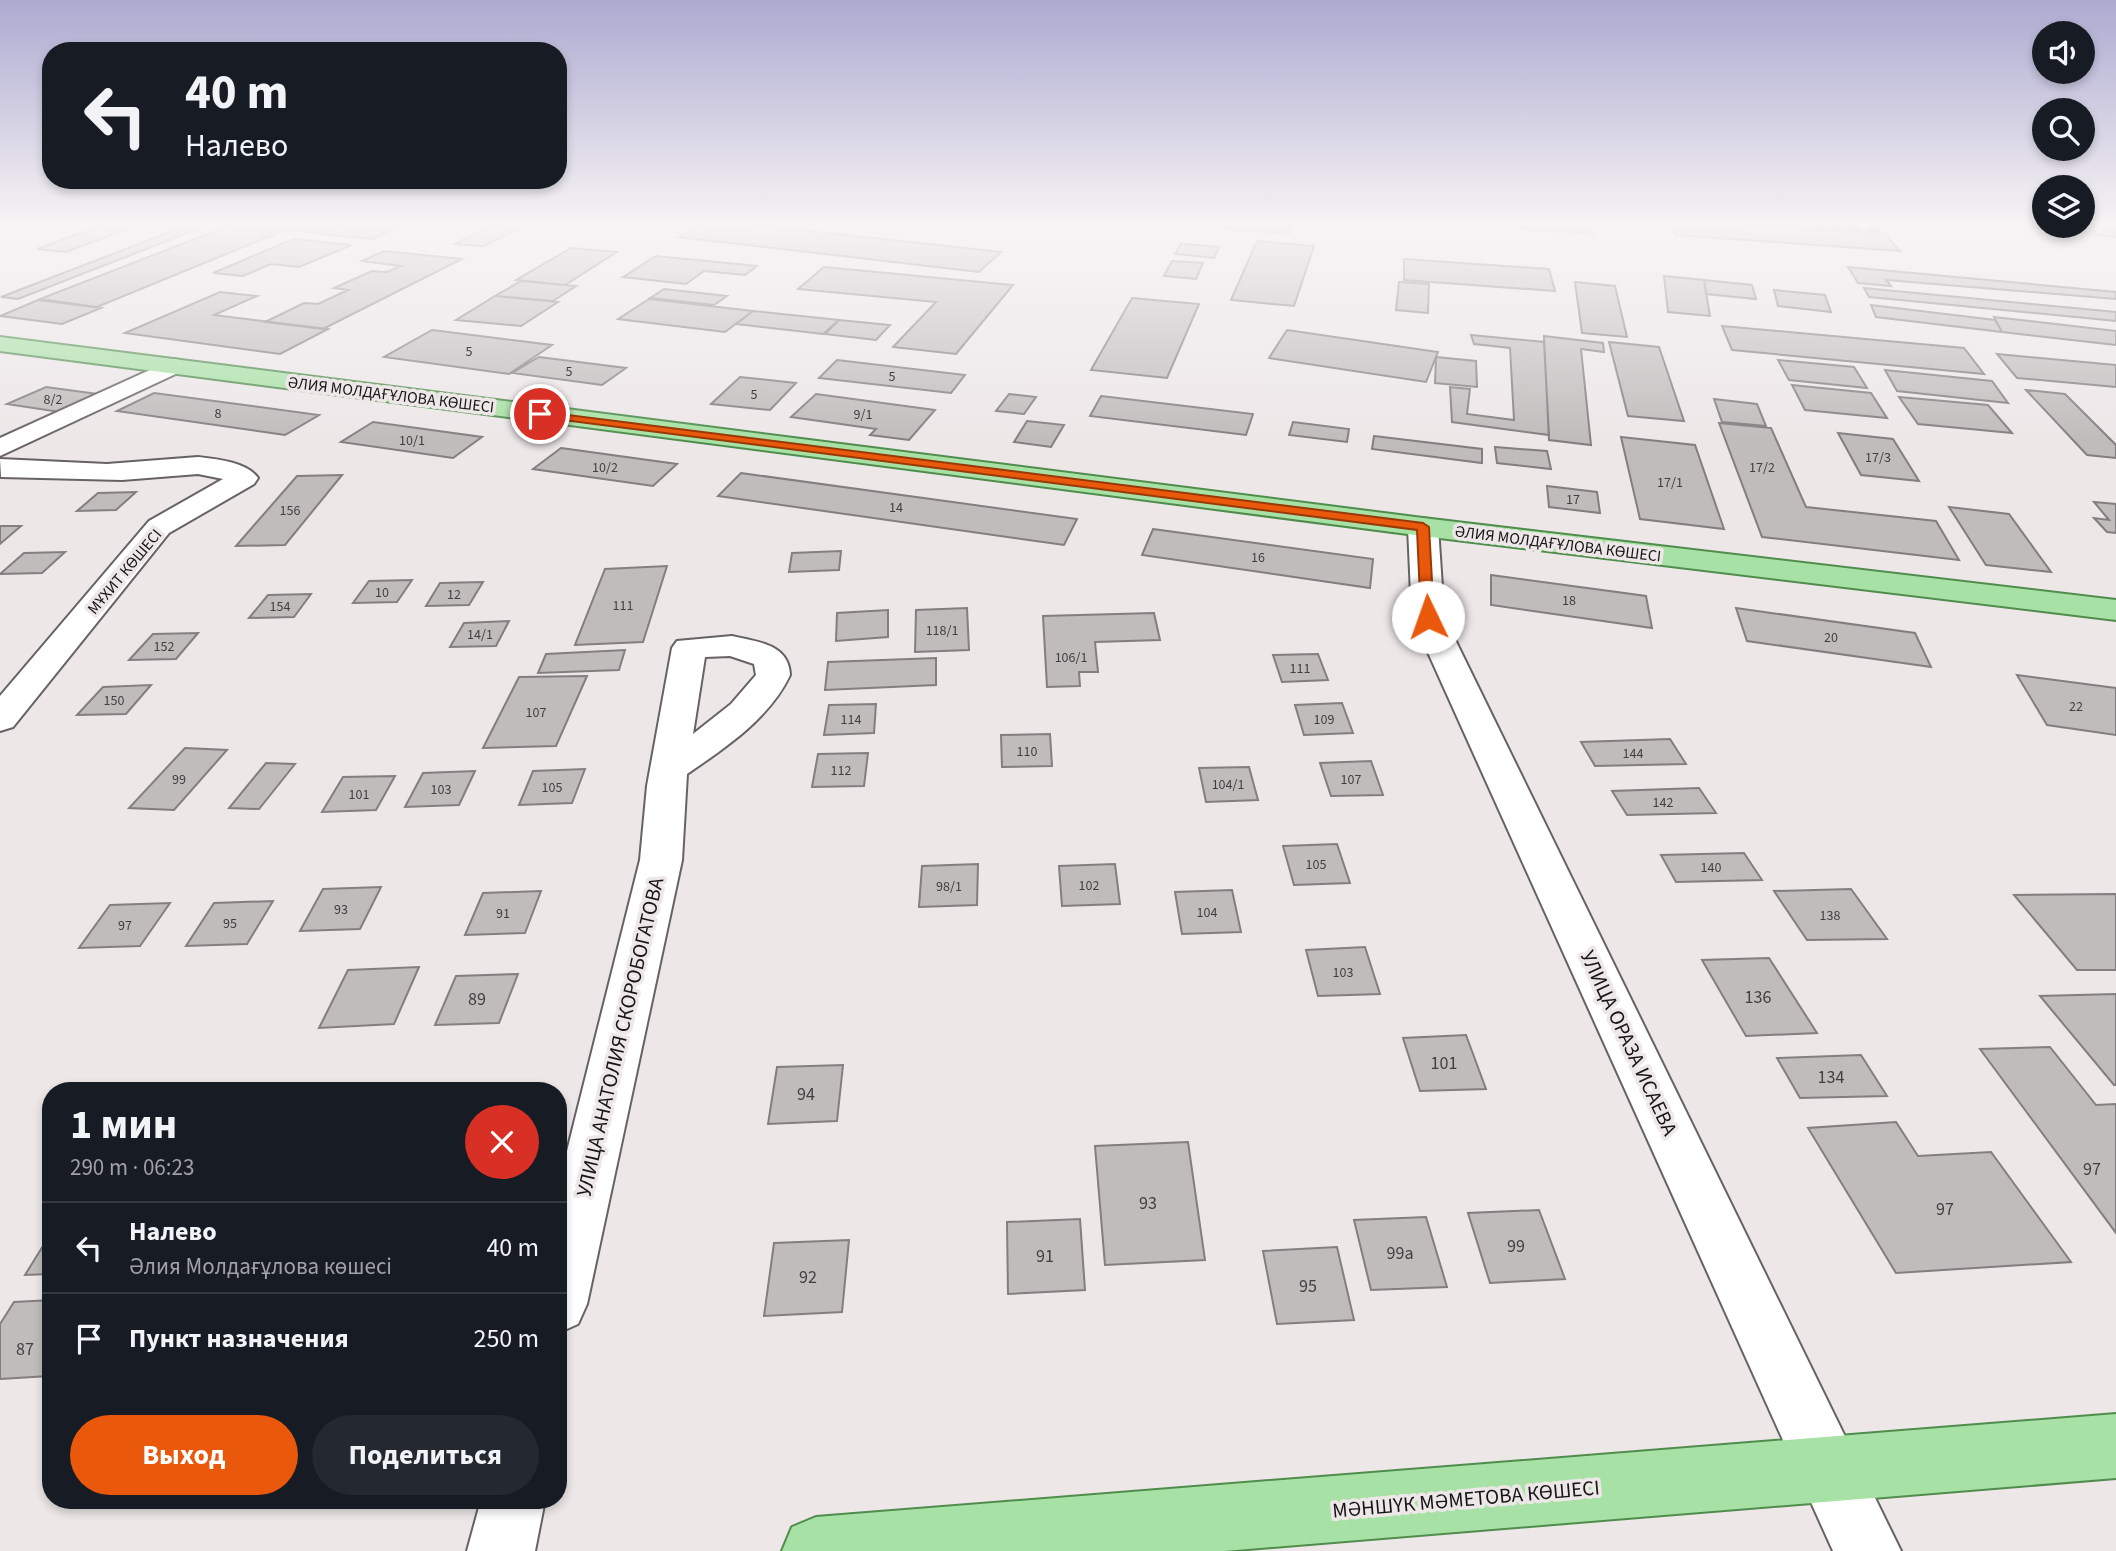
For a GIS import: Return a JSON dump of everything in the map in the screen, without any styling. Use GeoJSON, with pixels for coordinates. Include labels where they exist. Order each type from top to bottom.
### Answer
{"type":"FeatureCollection","features":[{"type":"Feature","properties":{"kind":"main road","name":"ӘЛИЯ МОЛДАҒҰЛОВА КӨШЕСІ"},"geometry":{"type":"LineString","coordinates":[[0,344],[1423,527],[2116,610]]}},
{"type":"Feature","properties":{"kind":"main road","name":"МӘНШҮК МӘМЕТОВА КӨШЕСІ"},"geometry":{"type":"LineString","coordinates":[[817,1551],[2116,1447]]}},
{"type":"Feature","properties":{"kind":"street"},"geometry":{"type":"LineString","coordinates":[[0,448],[174,366]]}},
{"type":"Feature","properties":{"kind":"street","name":"МҰХИТ КӨШЕСІ"},"geometry":{"type":"LineString","coordinates":[[0,467],[124,472],[168,465],[223,467],[244,478],[159,527],[0,719]]}},
{"type":"Feature","properties":{"kind":"street","name":"УЛИЦА ОРАЗА ИСАЕВА"},"geometry":{"type":"LineString","coordinates":[[1423,527],[1428,617],[1867,1551]]}},
{"type":"Feature","properties":{"kind":"street","name":"УЛИЦА АНАТОЛИЯ СКОРОБОГАТОВА"},"geometry":{"type":"LineString","coordinates":[[567,1265],[661,860],[670,768]]}},
{"type":"Feature","properties":{"kind":"street"},"geometry":{"type":"LineString","coordinates":[[501,1551],[511,1509]]}},
{"type":"Feature","properties":{"kind":"building"},"geometry":{"type":"Polygon","coordinates":[[[5,295],[27,295],[18,299],[1,297],[5,295]]]}},
{"type":"Feature","properties":{"kind":"building"},"geometry":{"type":"Polygon","coordinates":[[[49,295],[125,295],[97,307],[40,299],[49,295]]]}},
{"type":"Feature","properties":{"kind":"building"},"geometry":{"type":"Polygon","coordinates":[[[212,295],[257,296],[214,315],[328,329],[280,354],[125,333],[212,295]]]}},
{"type":"Feature","properties":{"kind":"building"},"geometry":{"type":"Polygon","coordinates":[[[336,295],[390,295],[323,329],[265,322],[304,303],[318,304],[336,295]]]}},
{"type":"Feature","properties":{"kind":"building"},"geometry":{"type":"Polygon","coordinates":[[[496,295],[562,295],[553,301],[496,295]]]}},
{"type":"Feature","properties":{"kind":"building"},"geometry":{"type":"Polygon","coordinates":[[[654,295],[727,296],[714,305],[650,298],[654,295]]]}},
{"type":"Feature","properties":{"kind":"building"},"geometry":{"type":"Polygon","coordinates":[[[866,295],[1004,295],[956,354],[893,347],[936,302],[866,295]]]}},
{"type":"Feature","properties":{"kind":"building"},"geometry":{"type":"Polygon","coordinates":[[[1233,295],[1298,295],[1294,306],[1231,300],[1233,295]]]}},
{"type":"Feature","properties":{"kind":"building"},"geometry":{"type":"Polygon","coordinates":[[[1398,295],[1429,295],[1428,313],[1396,310],[1398,295]]]}},
{"type":"Feature","properties":{"kind":"building"},"geometry":{"type":"Polygon","coordinates":[[[1577,295],[1617,295],[1627,337],[1582,333],[1577,295]]]}},
{"type":"Feature","properties":{"kind":"building"},"geometry":{"type":"Polygon","coordinates":[[[1666,295],[1707,295],[1710,316],[1668,312],[1666,295]]]}},
{"type":"Feature","properties":{"kind":"building"},"geometry":{"type":"Polygon","coordinates":[[[1720,295],[1755,295],[1756,299],[1720,295]]]}},
{"type":"Feature","properties":{"kind":"building"},"geometry":{"type":"Polygon","coordinates":[[[1775,295],[1825,295],[1831,312],[1778,306],[1775,295]]]}},
{"type":"Feature","properties":{"kind":"building"},"geometry":{"type":"Polygon","coordinates":[[[1941,295],[2116,312],[2116,321],[1869,297],[1941,295]]]}},
{"type":"Feature","properties":{"kind":"building"},"geometry":{"type":"Polygon","coordinates":[[[2072,295],[2116,295],[2116,299],[2072,295]]]}},
{"type":"Feature","properties":{"kind":"building"},"geometry":{"type":"Polygon","coordinates":[[[495,296],[558,302],[521,326],[456,320],[495,296]]]}},
{"type":"Feature","properties":{"kind":"building"},"geometry":{"type":"Polygon","coordinates":[[[1132,298],[1199,304],[1167,378],[1091,370],[1132,298]]]}},
{"type":"Feature","properties":{"kind":"building"},"geometry":{"type":"Polygon","coordinates":[[[649,299],[753,311],[725,332],[618,319],[649,299]]]}},
{"type":"Feature","properties":{"kind":"building"},"geometry":{"type":"Polygon","coordinates":[[[38,300],[101,308],[62,324],[0,316],[38,300]]]}},
{"type":"Feature","properties":{"kind":"building"},"geometry":{"type":"Polygon","coordinates":[[[1871,305],[1995,320],[2002,332],[1876,317],[1871,305]]]}},
{"type":"Feature","properties":{"kind":"building"},"geometry":{"type":"Polygon","coordinates":[[[753,311],[839,320],[823,334],[736,324],[753,311]]]}},
{"type":"Feature","properties":{"kind":"building"},"geometry":{"type":"Polygon","coordinates":[[[1994,317],[2116,331],[2116,345],[2002,332],[1994,317]]]}},
{"type":"Feature","properties":{"kind":"building"},"geometry":{"type":"Polygon","coordinates":[[[839,320],[890,325],[876,340],[825,334],[839,320]]]}},
{"type":"Feature","properties":{"kind":"building"},"geometry":{"type":"Polygon","coordinates":[[[1722,326],[1964,348],[1984,374],[1732,350],[1722,326]]]}},
{"type":"Feature","properties":{"kind":"building"},"geometry":{"type":"Polygon","coordinates":[[[432,330],[552,345],[509,374],[384,357],[432,330]]]}},
{"type":"Feature","properties":{"kind":"building"},"geometry":{"type":"Polygon","coordinates":[[[1287,330],[1438,352],[1426,382],[1269,358],[1287,330]]]}},
{"type":"Feature","properties":{"kind":"building"},"geometry":{"type":"Polygon","coordinates":[[[1471,335],[1544,342],[1549,435],[1452,422],[1450,387],[1470,389],[1467,414],[1514,420],[1510,348],[1474,344],[1471,335]]]}},
{"type":"Feature","properties":{"kind":"building"},"geometry":{"type":"Polygon","coordinates":[[[1544,336],[1603,343],[1604,352],[1581,349],[1591,445],[1549,440],[1544,336]]]}},
{"type":"Feature","properties":{"kind":"building"},"geometry":{"type":"Polygon","coordinates":[[[1609,342],[1659,347],[1684,421],[1628,416],[1609,342]]]}},
{"type":"Feature","properties":{"kind":"building"},"geometry":{"type":"Polygon","coordinates":[[[1997,354],[2116,365],[2116,387],[2017,378],[1997,354]]]}},
{"type":"Feature","properties":{"kind":"building"},"geometry":{"type":"Polygon","coordinates":[[[539,357],[626,368],[602,385],[512,373],[539,357]]]}},
{"type":"Feature","properties":{"kind":"building"},"geometry":{"type":"Polygon","coordinates":[[[1436,357],[1476,361],[1477,387],[1435,383],[1436,357]]]}},
{"type":"Feature","properties":{"kind":"building"},"geometry":{"type":"Polygon","coordinates":[[[837,360],[965,375],[951,393],[819,378],[837,360]]]}},
{"type":"Feature","properties":{"kind":"building"},"geometry":{"type":"Polygon","coordinates":[[[1778,360],[1854,367],[1867,388],[1789,380],[1778,360]]]}},
{"type":"Feature","properties":{"kind":"building"},"geometry":{"type":"Polygon","coordinates":[[[1885,370],[1992,381],[2008,403],[1897,391],[1885,370]]]}},
{"type":"Feature","properties":{"kind":"building"},"geometry":{"type":"Polygon","coordinates":[[[740,377],[796,383],[770,410],[711,404],[740,377]]]}},
{"type":"Feature","properties":{"kind":"building"},"geometry":{"type":"Polygon","coordinates":[[[1792,385],[1871,393],[1887,418],[1805,410],[1792,385]]]}},
{"type":"Feature","properties":{"kind":"building"},"geometry":{"type":"Polygon","coordinates":[[[46,387],[98,394],[60,412],[7,404],[46,387]]]}},
{"type":"Feature","properties":{"kind":"building"},"geometry":{"type":"Polygon","coordinates":[[[2026,390],[2065,394],[2116,445],[2116,458],[2087,455],[2026,390]]]}},
{"type":"Feature","properties":{"kind":"building"},"geometry":{"type":"Polygon","coordinates":[[[154,393],[319,415],[285,435],[117,411],[154,393]]]}},
{"type":"Feature","properties":{"kind":"building"},"geometry":{"type":"Polygon","coordinates":[[[816,394],[935,410],[909,440],[870,435],[876,429],[791,417],[816,394]]]}},
{"type":"Feature","properties":{"kind":"building"},"geometry":{"type":"Polygon","coordinates":[[[1009,394],[1036,397],[1024,414],[996,411],[1009,394]]]}},
{"type":"Feature","properties":{"kind":"building"},"geometry":{"type":"Polygon","coordinates":[[[1101,396],[1253,414],[1246,435],[1090,416],[1101,396]]]}},
{"type":"Feature","properties":{"kind":"building"},"geometry":{"type":"Polygon","coordinates":[[[1899,397],[1988,405],[2012,433],[1918,424],[1899,397]]]}},
{"type":"Feature","properties":{"kind":"building"},"geometry":{"type":"Polygon","coordinates":[[[1714,399],[1757,404],[1766,426],[1722,422],[1714,399]]]}},
{"type":"Feature","properties":{"kind":"building"},"geometry":{"type":"Polygon","coordinates":[[[1027,421],[1064,425],[1051,447],[1014,442],[1027,421]]]}},
{"type":"Feature","properties":{"kind":"building"},"geometry":{"type":"Polygon","coordinates":[[[373,422],[482,437],[453,458],[341,442],[373,422]]]}},
{"type":"Feature","properties":{"kind":"building"},"geometry":{"type":"Polygon","coordinates":[[[1293,422],[1349,429],[1347,442],[1289,435],[1293,422]]]}},
{"type":"Feature","properties":{"kind":"building"},"geometry":{"type":"Polygon","coordinates":[[[1719,423],[1771,428],[1806,507],[1936,521],[1959,560],[1762,537],[1719,423]]]}},
{"type":"Feature","properties":{"kind":"building"},"geometry":{"type":"Polygon","coordinates":[[[1838,433],[1893,439],[1919,481],[1861,475],[1838,433]]]}},
{"type":"Feature","properties":{"kind":"building"},"geometry":{"type":"Polygon","coordinates":[[[1374,436],[1482,449],[1482,463],[1372,449],[1374,436]]]}},
{"type":"Feature","properties":{"kind":"building"},"geometry":{"type":"Polygon","coordinates":[[[1621,437],[1695,445],[1724,529],[1640,519],[1621,437]]]}},
{"type":"Feature","properties":{"kind":"building"},"geometry":{"type":"Polygon","coordinates":[[[1495,447],[1547,451],[1551,469],[1497,463],[1495,447]]]}},
{"type":"Feature","properties":{"kind":"building"},"geometry":{"type":"Polygon","coordinates":[[[561,448],[677,464],[653,486],[533,469],[561,448]]]}},
{"type":"Feature","properties":{"kind":"building"},"geometry":{"type":"Polygon","coordinates":[[[741,473],[1077,519],[1064,545],[718,496],[741,473]]]}},
{"type":"Feature","properties":{"kind":"building"},"geometry":{"type":"Polygon","coordinates":[[[342,475],[285,545],[236,546],[297,476],[342,475]]]}},
{"type":"Feature","properties":{"kind":"building"},"geometry":{"type":"Polygon","coordinates":[[[1547,486],[1597,492],[1600,513],[1549,507],[1547,486]]]}},
{"type":"Feature","properties":{"kind":"building"},"geometry":{"type":"Polygon","coordinates":[[[136,492],[116,510],[77,511],[98,493],[136,492]]]}},
{"type":"Feature","properties":{"kind":"building"},"geometry":{"type":"Polygon","coordinates":[[[2094,502],[2116,504],[2116,533],[2107,532],[2094,518],[2109,520],[2094,502]]]}},
{"type":"Feature","properties":{"kind":"building"},"geometry":{"type":"Polygon","coordinates":[[[1949,507],[2009,514],[2051,572],[1986,565],[1949,507]]]}},
{"type":"Feature","properties":{"kind":"building"},"geometry":{"type":"Polygon","coordinates":[[[0,526],[21,526],[0,544],[0,526]]]}},
{"type":"Feature","properties":{"kind":"building"},"geometry":{"type":"Polygon","coordinates":[[[1153,529],[1373,559],[1370,588],[1142,555],[1153,529]]]}},
{"type":"Feature","properties":{"kind":"building"},"geometry":{"type":"Polygon","coordinates":[[[841,551],[839,570],[789,572],[792,553],[841,551]]]}},
{"type":"Feature","properties":{"kind":"building"},"geometry":{"type":"Polygon","coordinates":[[[65,552],[42,573],[0,574],[24,553],[65,552]]]}},
{"type":"Feature","properties":{"kind":"building"},"geometry":{"type":"Polygon","coordinates":[[[667,566],[643,642],[575,645],[605,569],[667,566]]]}},
{"type":"Feature","properties":{"kind":"building"},"geometry":{"type":"Polygon","coordinates":[[[1491,575],[1646,596],[1652,628],[1491,605],[1491,575]]]}},
{"type":"Feature","properties":{"kind":"building"},"geometry":{"type":"Polygon","coordinates":[[[412,580],[397,602],[353,603],[369,581],[412,580]]]}},
{"type":"Feature","properties":{"kind":"building"},"geometry":{"type":"Polygon","coordinates":[[[483,582],[469,605],[426,606],[440,583],[483,582]]]}},
{"type":"Feature","properties":{"kind":"building"},"geometry":{"type":"Polygon","coordinates":[[[311,594],[294,617],[249,618],[268,595],[311,594]]]}},
{"type":"Feature","properties":{"kind":"building"},"geometry":{"type":"Polygon","coordinates":[[[967,608],[969,650],[915,652],[916,610],[967,608]]]}},
{"type":"Feature","properties":{"kind":"building"},"geometry":{"type":"Polygon","coordinates":[[[1736,608],[1915,633],[1931,667],[1747,641],[1736,608]]]}},
{"type":"Feature","properties":{"kind":"building"},"geometry":{"type":"Polygon","coordinates":[[[888,610],[888,637],[836,641],[837,613],[888,610]]]}},
{"type":"Feature","properties":{"kind":"building"},"geometry":{"type":"Polygon","coordinates":[[[1154,613],[1160,640],[1095,642],[1098,672],[1079,672],[1080,686],[1047,687],[1043,616],[1154,613]]]}},
{"type":"Feature","properties":{"kind":"building"},"geometry":{"type":"Polygon","coordinates":[[[509,621],[496,646],[450,647],[464,623],[509,621]]]}},
{"type":"Feature","properties":{"kind":"building"},"geometry":{"type":"Polygon","coordinates":[[[198,633],[176,659],[129,660],[153,634],[198,633]]]}},
{"type":"Feature","properties":{"kind":"building"},"geometry":{"type":"Polygon","coordinates":[[[625,650],[619,670],[538,673],[546,654],[625,650]]]}},
{"type":"Feature","properties":{"kind":"building"},"geometry":{"type":"Polygon","coordinates":[[[1318,654],[1328,680],[1282,682],[1273,655],[1318,654]]]}},
{"type":"Feature","properties":{"kind":"building"},"geometry":{"type":"Polygon","coordinates":[[[936,658],[936,685],[825,690],[828,662],[936,658]]]}},
{"type":"Feature","properties":{"kind":"building"},"geometry":{"type":"Polygon","coordinates":[[[2017,675],[2116,688],[2116,735],[2047,725],[2017,675]]]}},
{"type":"Feature","properties":{"kind":"building"},"geometry":{"type":"Polygon","coordinates":[[[587,676],[556,746],[483,748],[519,677],[587,676]]]}},
{"type":"Feature","properties":{"kind":"building"},"geometry":{"type":"Polygon","coordinates":[[[151,685],[126,714],[77,715],[103,687],[151,685]]]}},
{"type":"Feature","properties":{"kind":"building"},"geometry":{"type":"Polygon","coordinates":[[[1342,703],[1353,733],[1304,735],[1295,705],[1342,703]]]}},
{"type":"Feature","properties":{"kind":"building"},"geometry":{"type":"Polygon","coordinates":[[[876,704],[874,733],[824,735],[829,705],[876,704]]]}},
{"type":"Feature","properties":{"kind":"building"},"geometry":{"type":"Polygon","coordinates":[[[1050,734],[1052,766],[1002,767],[1001,735],[1050,734]]]}},
{"type":"Feature","properties":{"kind":"building"},"geometry":{"type":"Polygon","coordinates":[[[1670,739],[1686,764],[1595,766],[1581,742],[1670,739]]]}},
{"type":"Feature","properties":{"kind":"building"},"geometry":{"type":"Polygon","coordinates":[[[185,748],[227,750],[174,810],[129,808],[185,748]]]}},
{"type":"Feature","properties":{"kind":"building"},"geometry":{"type":"Polygon","coordinates":[[[868,753],[864,786],[812,787],[818,754],[868,753]]]}},
{"type":"Feature","properties":{"kind":"building"},"geometry":{"type":"Polygon","coordinates":[[[1371,761],[1383,795],[1331,796],[1320,763],[1371,761]]]}},
{"type":"Feature","properties":{"kind":"building"},"geometry":{"type":"Polygon","coordinates":[[[266,763],[295,764],[259,809],[229,808],[266,763]]]}},
{"type":"Feature","properties":{"kind":"building"},"geometry":{"type":"Polygon","coordinates":[[[1249,767],[1258,800],[1206,802],[1199,768],[1249,767]]]}},
{"type":"Feature","properties":{"kind":"building"},"geometry":{"type":"Polygon","coordinates":[[[585,769],[572,803],[519,805],[533,771],[585,769]]]}},
{"type":"Feature","properties":{"kind":"building"},"geometry":{"type":"Polygon","coordinates":[[[475,771],[459,805],[405,807],[423,773],[475,771]]]}},
{"type":"Feature","properties":{"kind":"building"},"geometry":{"type":"Polygon","coordinates":[[[395,776],[376,810],[322,812],[343,777],[395,776]]]}},
{"type":"Feature","properties":{"kind":"building"},"geometry":{"type":"Polygon","coordinates":[[[1699,788],[1716,813],[1627,815],[1612,791],[1699,788]]]}},
{"type":"Feature","properties":{"kind":"building"},"geometry":{"type":"Polygon","coordinates":[[[1337,844],[1350,883],[1294,885],[1283,846],[1337,844]]]}},
{"type":"Feature","properties":{"kind":"building"},"geometry":{"type":"Polygon","coordinates":[[[1744,853],[1762,880],[1676,882],[1661,855],[1744,853]]]}},
{"type":"Feature","properties":{"kind":"building"},"geometry":{"type":"Polygon","coordinates":[[[978,864],[977,905],[919,907],[922,866],[978,864]]]}},
{"type":"Feature","properties":{"kind":"building"},"geometry":{"type":"Polygon","coordinates":[[[1115,864],[1120,904],[1062,906],[1059,866],[1115,864]]]}},
{"type":"Feature","properties":{"kind":"building"},"geometry":{"type":"Polygon","coordinates":[[[381,887],[360,929],[300,931],[323,889],[381,887]]]}},
{"type":"Feature","properties":{"kind":"building"},"geometry":{"type":"Polygon","coordinates":[[[1851,889],[1887,939],[1807,940],[1774,891],[1851,889]]]}},
{"type":"Feature","properties":{"kind":"building"},"geometry":{"type":"Polygon","coordinates":[[[1232,890],[1241,932],[1182,934],[1175,892],[1232,890]]]}},
{"type":"Feature","properties":{"kind":"building"},"geometry":{"type":"Polygon","coordinates":[[[541,891],[525,933],[465,935],[483,893],[541,891]]]}},
{"type":"Feature","properties":{"kind":"building"},"geometry":{"type":"Polygon","coordinates":[[[2116,894],[2116,970],[2077,970],[2014,895],[2116,894]]]}},
{"type":"Feature","properties":{"kind":"building"},"geometry":{"type":"Polygon","coordinates":[[[273,901],[247,944],[186,946],[214,903],[273,901]]]}},
{"type":"Feature","properties":{"kind":"building"},"geometry":{"type":"Polygon","coordinates":[[[170,903],[140,946],[79,948],[110,905],[170,903]]]}},
{"type":"Feature","properties":{"kind":"building"},"geometry":{"type":"Polygon","coordinates":[[[1365,947],[1380,994],[1318,996],[1306,950],[1365,947]]]}},
{"type":"Feature","properties":{"kind":"building"},"geometry":{"type":"Polygon","coordinates":[[[1769,958],[1817,1033],[1746,1036],[1702,960],[1769,958]]]}},
{"type":"Feature","properties":{"kind":"building"},"geometry":{"type":"Polygon","coordinates":[[[419,967],[394,1024],[319,1028],[348,970],[419,967]]]}},
{"type":"Feature","properties":{"kind":"building"},"geometry":{"type":"Polygon","coordinates":[[[518,974],[499,1023],[435,1025],[456,976],[518,974]]]}},
{"type":"Feature","properties":{"kind":"building"},"geometry":{"type":"Polygon","coordinates":[[[2116,994],[2116,1085],[2114,1085],[2040,996],[2116,994]]]}},
{"type":"Feature","properties":{"kind":"building"},"geometry":{"type":"Polygon","coordinates":[[[1466,1035],[1486,1089],[1420,1091],[1403,1038],[1466,1035]]]}},
{"type":"Feature","properties":{"kind":"building"},"geometry":{"type":"Polygon","coordinates":[[[2050,1047],[2096,1105],[2116,1104],[2116,1233],[1980,1049],[2050,1047]]]}},
{"type":"Feature","properties":{"kind":"building"},"geometry":{"type":"Polygon","coordinates":[[[1861,1055],[1887,1096],[1800,1098],[1777,1058],[1861,1055]]]}},
{"type":"Feature","properties":{"kind":"building"},"geometry":{"type":"Polygon","coordinates":[[[843,1065],[837,1121],[768,1124],[777,1067],[843,1065]]]}},
{"type":"Feature","properties":{"kind":"building"},"geometry":{"type":"Polygon","coordinates":[[[1896,1122],[1918,1156],[1991,1152],[2071,1262],[1896,1273],[1808,1128],[1896,1122]]]}},
{"type":"Feature","properties":{"kind":"building"},"geometry":{"type":"Polygon","coordinates":[[[1188,1142],[1205,1260],[1105,1265],[1095,1146],[1188,1142]]]}},
{"type":"Feature","properties":{"kind":"building"},"geometry":{"type":"Polygon","coordinates":[[[1539,1210],[1565,1279],[1490,1283],[1468,1213],[1539,1210]]]}},
{"type":"Feature","properties":{"kind":"building"},"geometry":{"type":"Polygon","coordinates":[[[1426,1217],[1447,1287],[1371,1290],[1354,1220],[1426,1217]]]}},
{"type":"Feature","properties":{"kind":"building"},"geometry":{"type":"Polygon","coordinates":[[[1080,1219],[1085,1290],[1008,1294],[1007,1222],[1080,1219]]]}},
{"type":"Feature","properties":{"kind":"building"},"geometry":{"type":"Polygon","coordinates":[[[849,1240],[842,1312],[764,1316],[774,1243],[849,1240]]]}},
{"type":"Feature","properties":{"kind":"building"},"geometry":{"type":"Polygon","coordinates":[[[1337,1247],[1354,1320],[1277,1324],[1263,1251],[1337,1247]]]}},
{"type":"Feature","properties":{"kind":"building"},"geometry":{"type":"Polygon","coordinates":[[[42,1248],[42,1274],[25,1275],[42,1248]]]}},
{"type":"Feature","properties":{"kind":"building"},"geometry":{"type":"Polygon","coordinates":[[[42,1300],[42,1376],[0,1379],[0,1324],[14,1302],[42,1300]]]}},
{"type":"Feature","properties":{"kind":"route"},"geometry":{"type":"LineString","coordinates":[[540,414],[1423,527],[1428,617]]}}]}
